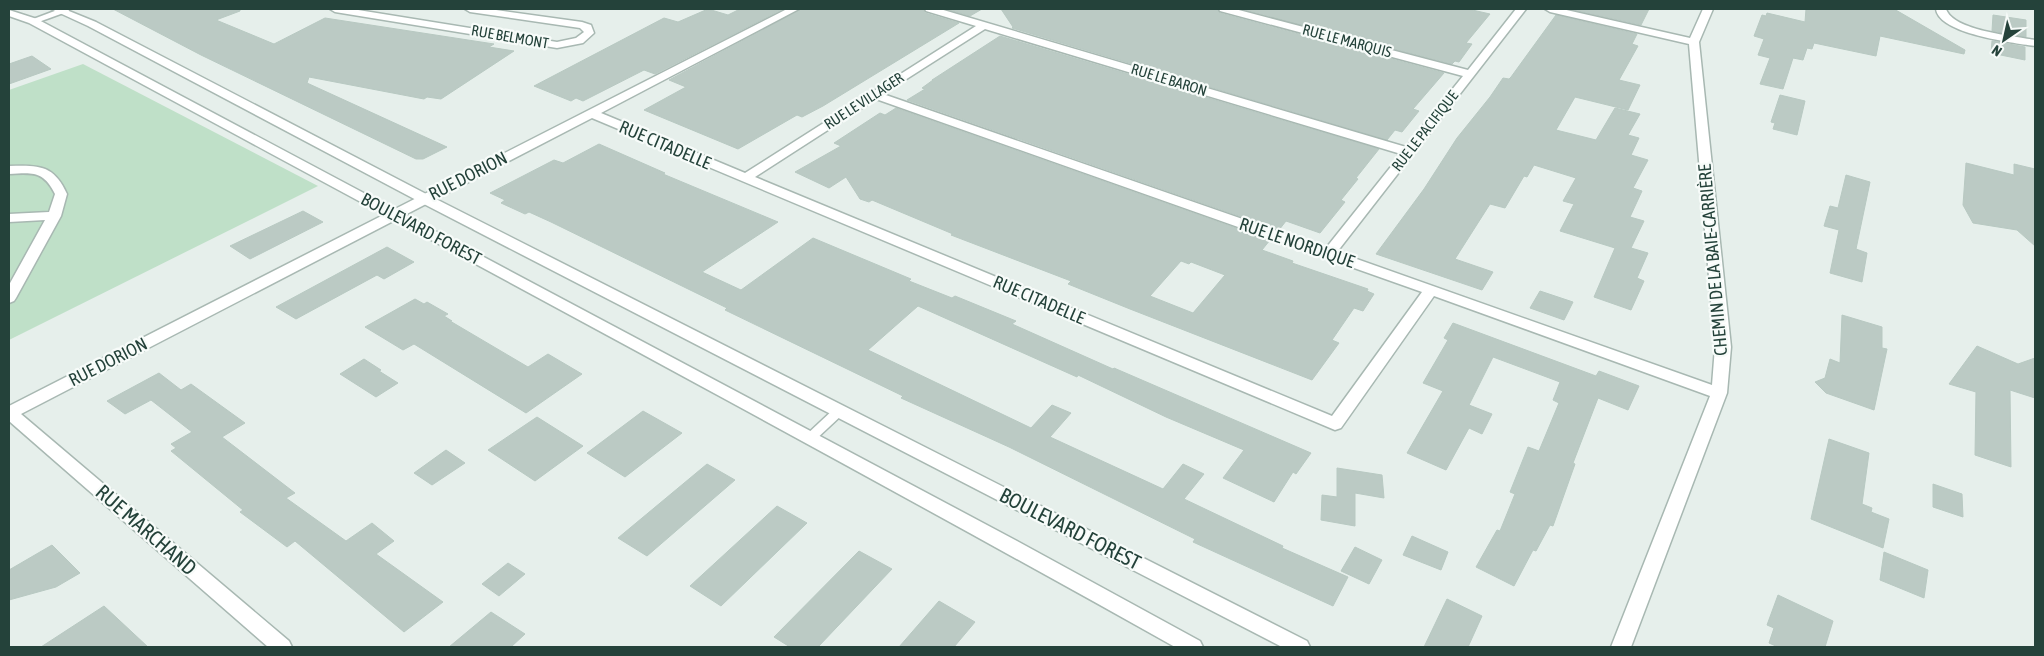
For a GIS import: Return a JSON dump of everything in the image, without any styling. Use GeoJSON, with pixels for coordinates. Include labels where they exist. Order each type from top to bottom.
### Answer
{"type":"FeatureCollection","features":[{"type":"Feature","properties":{"kind":"street","name":"RUE BELMONT"},"geometry":{"type":"LineString","coordinates":[[335,9],[557,45],[578,41],[589,33],[587,26],[470,9]]}},
{"type":"Feature","properties":{"kind":"street","name":"RUE DORION"},"geometry":{"type":"LineString","coordinates":[[9,413],[794,9]]}},
{"type":"Feature","properties":{"kind":"street","name":"RUE LE BARON"},"geometry":{"type":"LineString","coordinates":[[930,9],[1409,152]]}},
{"type":"Feature","properties":{"kind":"street","name":"RUE LE MARQUIS"},"geometry":{"type":"LineString","coordinates":[[1224,9],[1470,74]]}},
{"type":"Feature","properties":{"kind":"street","name":"RUE LE PACIFIQUE"},"geometry":{"type":"LineString","coordinates":[[1329,254],[1521,9]]}},
{"type":"Feature","properties":{"kind":"street"},"geometry":{"type":"LineString","coordinates":[[1550,9],[1694,42]]}},
{"type":"Feature","properties":{"kind":"street","name":"CHEMIN DE LA BAIE-CARRIÈRE"},"geometry":{"type":"LineString","coordinates":[[1622,647],[1719,393],[1723,347],[1694,42],[1708,9]]}},
{"type":"Feature","properties":{"kind":"street"},"geometry":{"type":"LineString","coordinates":[[1941,9],[1945,18],[1973,31],[2035,43]]}},
{"type":"Feature","properties":{"kind":"street","name":"BOULEVARD FOREST"},"geometry":{"type":"LineString","coordinates":[[33,21],[60,10],[1300,647]]}},
{"type":"Feature","properties":{"kind":"street","name":"BOULEVARD FOREST"},"geometry":{"type":"LineString","coordinates":[[9,12],[33,21],[1010,546],[1193,647]]}},
{"type":"Feature","properties":{"kind":"street","name":"RUE LE VILLAGER"},"geometry":{"type":"LineString","coordinates":[[745,178],[984,25]]}},
{"type":"Feature","properties":{"kind":"street","name":"RUE LE NORDIQUE"},"geometry":{"type":"LineString","coordinates":[[874,95],[1719,393]]}},
{"type":"Feature","properties":{"kind":"street","name":"RUE CITADELLE"},"geometry":{"type":"LineString","coordinates":[[591,114],[1335,424],[1431,290]]}},
{"type":"Feature","properties":{"kind":"street"},"geometry":{"type":"LineString","coordinates":[[9,170],[30,169],[49,174],[57,183],[62,194],[54,216],[9,298]]}},
{"type":"Feature","properties":{"kind":"street"},"geometry":{"type":"LineString","coordinates":[[9,218],[54,216]]}},
{"type":"Feature","properties":{"kind":"street","name":"RUE MARCHAND"},"geometry":{"type":"LineString","coordinates":[[9,413],[282,647]]}},
{"type":"Feature","properties":{"kind":"lane"},"geometry":{"type":"LineString","coordinates":[[808,439],[839,411]]}},
{"type":"Feature","properties":{"kind":"green space"},"geometry":{"type":"Polygon","coordinates":[[[83,64],[318,186],[9,340],[9,90],[83,64]]]}},
{"type":"Feature","properties":{"kind":"building"},"geometry":{"type":"Polygon","coordinates":[[[113,9],[240,9],[240,11],[216,20],[274,44],[325,18],[494,44],[489,47],[514,51],[441,99],[427,97],[424,99],[309,77],[307,83],[447,147],[423,159],[416,159],[201,55],[113,9]]]}},
{"type":"Feature","properties":{"kind":"building"},"geometry":{"type":"Polygon","coordinates":[[[708,9],[728,15],[740,9],[783,9],[655,74],[644,70],[583,101],[576,98],[571,101],[534,86],[664,18],[678,22],[708,9]]]}},
{"type":"Feature","properties":{"kind":"building"},"geometry":{"type":"Polygon","coordinates":[[[801,9],[923,9],[925,13],[959,23],[823,106],[802,117],[797,115],[738,149],[644,110],[686,87],[669,80],[801,9]]]}},
{"type":"Feature","properties":{"kind":"building"},"geometry":{"type":"Polygon","coordinates":[[[946,9],[982,9],[970,16],[946,9]]]}},
{"type":"Feature","properties":{"kind":"building"},"geometry":{"type":"Polygon","coordinates":[[[1001,9],[1217,9],[1220,13],[1444,73],[1413,109],[1419,111],[1402,132],[1395,130],[1387,140],[1012,28],[1001,9]]]}},
{"type":"Feature","properties":{"kind":"building"},"geometry":{"type":"Polygon","coordinates":[[[1241,9],[1468,9],[1490,14],[1466,43],[1472,44],[1459,62],[1455,61],[1452,64],[1241,9]]]}},
{"type":"Feature","properties":{"kind":"building"},"geometry":{"type":"Polygon","coordinates":[[[1569,9],[1649,9],[1641,25],[1569,9]]]}},
{"type":"Feature","properties":{"kind":"building"},"geometry":{"type":"Polygon","coordinates":[[[1806,9],[1894,9],[1965,50],[1964,54],[1880,36],[1876,56],[1814,43],[1812,49],[1807,48],[1803,60],[1793,58],[1783,89],[1760,84],[1770,58],[1758,55],[1764,39],[1754,36],[1762,15],[1766,16],[1767,13],[1805,22],[1806,9]]]}},
{"type":"Feature","properties":{"kind":"building"},"geometry":{"type":"Polygon","coordinates":[[[1556,15],[1637,34],[1632,44],[1638,46],[1619,80],[1640,85],[1628,110],[1575,97],[1556,130],[1596,140],[1615,108],[1640,114],[1628,135],[1639,138],[1631,155],[1648,160],[1633,188],[1642,191],[1630,217],[1644,221],[1631,248],[1648,253],[1637,278],[1644,281],[1631,310],[1594,297],[1615,248],[1560,231],[1574,204],[1563,201],[1576,178],[1534,165],[1527,177],[1524,176],[1505,208],[1490,204],[1455,259],[1493,272],[1482,290],[1376,254],[1424,189],[1457,138],[1503,78],[1509,79],[1511,77],[1556,15]]]}},
{"type":"Feature","properties":{"kind":"building"},"geometry":{"type":"Polygon","coordinates":[[[1993,15],[2026,20],[2026,37],[1992,31],[1993,15]]]}},
{"type":"Feature","properties":{"kind":"building"},"geometry":{"type":"Polygon","coordinates":[[[1000,36],[1379,149],[1341,200],[1345,202],[1320,233],[1286,221],[1279,230],[907,100],[925,89],[922,88],[932,80],[1000,36]]]}},
{"type":"Feature","properties":{"kind":"building"},"geometry":{"type":"Polygon","coordinates":[[[1992,41],[2025,47],[2025,60],[1991,53],[1992,41]]]}},
{"type":"Feature","properties":{"kind":"building"},"geometry":{"type":"Polygon","coordinates":[[[32,56],[51,69],[9,84],[9,64],[32,56]]]}},
{"type":"Feature","properties":{"kind":"building"},"geometry":{"type":"Polygon","coordinates":[[[1780,95],[1805,101],[1797,135],[1773,129],[1775,123],[1771,122],[1780,95]]]}},
{"type":"Feature","properties":{"kind":"building"},"geometry":{"type":"Polygon","coordinates":[[[896,108],[1270,240],[1262,250],[1293,261],[1292,263],[1368,289],[1367,291],[1374,294],[1363,311],[1354,308],[1332,340],[1339,343],[1312,380],[1068,284],[1071,281],[951,235],[953,234],[872,200],[869,202],[860,199],[846,177],[829,188],[795,172],[841,146],[834,143],[880,113],[885,115],[896,108]],[[1181,261],[1150,296],[1193,313],[1225,275],[1191,262],[1189,264],[1181,261]]]}},
{"type":"Feature","properties":{"kind":"building"},"geometry":{"type":"Polygon","coordinates":[[[599,144],[665,173],[663,174],[778,222],[702,272],[741,290],[813,238],[911,279],[909,281],[952,298],[955,296],[1016,321],[1012,324],[1311,453],[1296,474],[1293,472],[1274,502],[1223,478],[1244,450],[1166,417],[1078,375],[1077,377],[918,306],[868,350],[1031,428],[1052,405],[1071,413],[1050,437],[1163,489],[1183,464],[1204,474],[1184,499],[1283,546],[1282,548],[1348,577],[1333,606],[1193,542],[1195,539],[1009,447],[901,398],[903,396],[725,310],[727,308],[551,222],[529,212],[525,214],[501,203],[505,200],[490,193],[554,160],[563,163],[599,144]]]}},
{"type":"Feature","properties":{"kind":"building"},"geometry":{"type":"Polygon","coordinates":[[[1966,163],[2014,175],[2014,164],[2035,169],[2035,246],[2017,230],[1973,223],[1963,205],[1966,163]]]}},
{"type":"Feature","properties":{"kind":"building"},"geometry":{"type":"Polygon","coordinates":[[[1846,175],[1870,182],[1856,249],[1867,253],[1862,282],[1830,273],[1839,230],[1824,226],[1830,206],[1838,208],[1846,175]]]}},
{"type":"Feature","properties":{"kind":"building"},"geometry":{"type":"Polygon","coordinates":[[[303,211],[323,222],[250,259],[230,246],[303,211]]]}},
{"type":"Feature","properties":{"kind":"building"},"geometry":{"type":"Polygon","coordinates":[[[387,247],[414,262],[384,279],[377,275],[296,319],[276,307],[387,247]]]}},
{"type":"Feature","properties":{"kind":"building"},"geometry":{"type":"Polygon","coordinates":[[[1540,291],[1573,302],[1564,320],[1530,308],[1540,291]]]}},
{"type":"Feature","properties":{"kind":"building"},"geometry":{"type":"Polygon","coordinates":[[[415,299],[424,304],[427,302],[448,314],[444,316],[452,321],[450,321],[528,367],[548,354],[582,374],[526,413],[414,344],[403,350],[365,327],[415,299]]]}},
{"type":"Feature","properties":{"kind":"building"},"geometry":{"type":"Polygon","coordinates":[[[1842,315],[1882,327],[1882,348],[1887,349],[1874,410],[1826,393],[1815,382],[1825,378],[1830,359],[1840,363],[1842,315]]]}},
{"type":"Feature","properties":{"kind":"building"},"geometry":{"type":"Polygon","coordinates":[[[1453,323],[1596,376],[1599,371],[1639,386],[1628,410],[1598,398],[1573,463],[1575,464],[1553,526],[1550,525],[1536,551],[1533,550],[1514,586],[1476,567],[1497,530],[1500,531],[1515,494],[1510,492],[1528,447],[1539,451],[1559,403],[1553,400],[1560,382],[1493,357],[1469,405],[1492,414],[1482,434],[1469,428],[1446,470],[1407,453],[1443,391],[1423,383],[1448,340],[1444,338],[1453,323]]]}},
{"type":"Feature","properties":{"kind":"building"},"geometry":{"type":"Polygon","coordinates":[[[1977,346],[2018,364],[2035,358],[2035,398],[2010,390],[2011,467],[1975,455],[1976,392],[1949,384],[1977,346]]]}},
{"type":"Feature","properties":{"kind":"building"},"geometry":{"type":"Polygon","coordinates":[[[364,359],[398,383],[376,397],[340,374],[364,359]]]}},
{"type":"Feature","properties":{"kind":"building"},"geometry":{"type":"Polygon","coordinates":[[[159,373],[181,390],[191,384],[245,423],[222,437],[295,493],[286,498],[346,541],[372,523],[394,541],[376,554],[443,602],[404,632],[295,541],[287,547],[240,512],[243,510],[171,451],[176,448],[171,444],[192,432],[151,400],[125,414],[107,401],[159,373]]]}},
{"type":"Feature","properties":{"kind":"building"},"geometry":{"type":"Polygon","coordinates":[[[643,411],[682,433],[625,477],[587,453],[643,411]]]}},
{"type":"Feature","properties":{"kind":"building"},"geometry":{"type":"Polygon","coordinates":[[[537,417],[583,446],[535,481],[488,450],[537,417]]]}},
{"type":"Feature","properties":{"kind":"building"},"geometry":{"type":"Polygon","coordinates":[[[1829,439],[1869,453],[1862,504],[1872,508],[1871,512],[1889,519],[1883,548],[1811,519],[1829,439]]]}},
{"type":"Feature","properties":{"kind":"building"},"geometry":{"type":"Polygon","coordinates":[[[446,450],[465,463],[432,485],[414,473],[446,450]]]}},
{"type":"Feature","properties":{"kind":"building"},"geometry":{"type":"Polygon","coordinates":[[[707,464],[735,480],[647,556],[618,538],[707,464]]]}},
{"type":"Feature","properties":{"kind":"building"},"geometry":{"type":"Polygon","coordinates":[[[1337,468],[1382,475],[1384,498],[1355,493],[1355,526],[1321,520],[1322,495],[1337,497],[1337,468]]]}},
{"type":"Feature","properties":{"kind":"building"},"geometry":{"type":"Polygon","coordinates":[[[1933,484],[1962,494],[1963,517],[1933,507],[1933,484]]]}},
{"type":"Feature","properties":{"kind":"building"},"geometry":{"type":"Polygon","coordinates":[[[777,506],[807,523],[721,606],[690,586],[777,506]]]}},
{"type":"Feature","properties":{"kind":"building"},"geometry":{"type":"Polygon","coordinates":[[[1412,536],[1448,552],[1441,570],[1403,555],[1412,536]]]}},
{"type":"Feature","properties":{"kind":"building"},"geometry":{"type":"Polygon","coordinates":[[[52,545],[80,573],[56,587],[9,600],[9,570],[52,545]]]}},
{"type":"Feature","properties":{"kind":"building"},"geometry":{"type":"Polygon","coordinates":[[[1355,547],[1382,560],[1369,584],[1341,571],[1355,547]]]}},
{"type":"Feature","properties":{"kind":"building"},"geometry":{"type":"Polygon","coordinates":[[[859,551],[892,569],[818,647],[790,647],[774,637],[859,551]]]}},
{"type":"Feature","properties":{"kind":"building"},"geometry":{"type":"Polygon","coordinates":[[[1884,552],[1928,570],[1924,598],[1880,580],[1884,552]]]}},
{"type":"Feature","properties":{"kind":"building"},"geometry":{"type":"Polygon","coordinates":[[[508,563],[525,574],[499,596],[482,584],[508,563]]]}},
{"type":"Feature","properties":{"kind":"building"},"geometry":{"type":"Polygon","coordinates":[[[1778,595],[1833,621],[1825,647],[1778,647],[1769,643],[1774,628],[1767,625],[1778,595]]]}},
{"type":"Feature","properties":{"kind":"building"},"geometry":{"type":"Polygon","coordinates":[[[1447,599],[1482,616],[1468,647],[1424,647],[1447,599]]]}},
{"type":"Feature","properties":{"kind":"building"},"geometry":{"type":"Polygon","coordinates":[[[939,601],[975,622],[954,647],[899,647],[939,601]]]}},
{"type":"Feature","properties":{"kind":"building"},"geometry":{"type":"Polygon","coordinates":[[[104,606],[148,647],[41,647],[104,606]]]}},
{"type":"Feature","properties":{"kind":"building"},"geometry":{"type":"Polygon","coordinates":[[[491,612],[525,634],[511,647],[449,647],[491,612]]]}}]}
